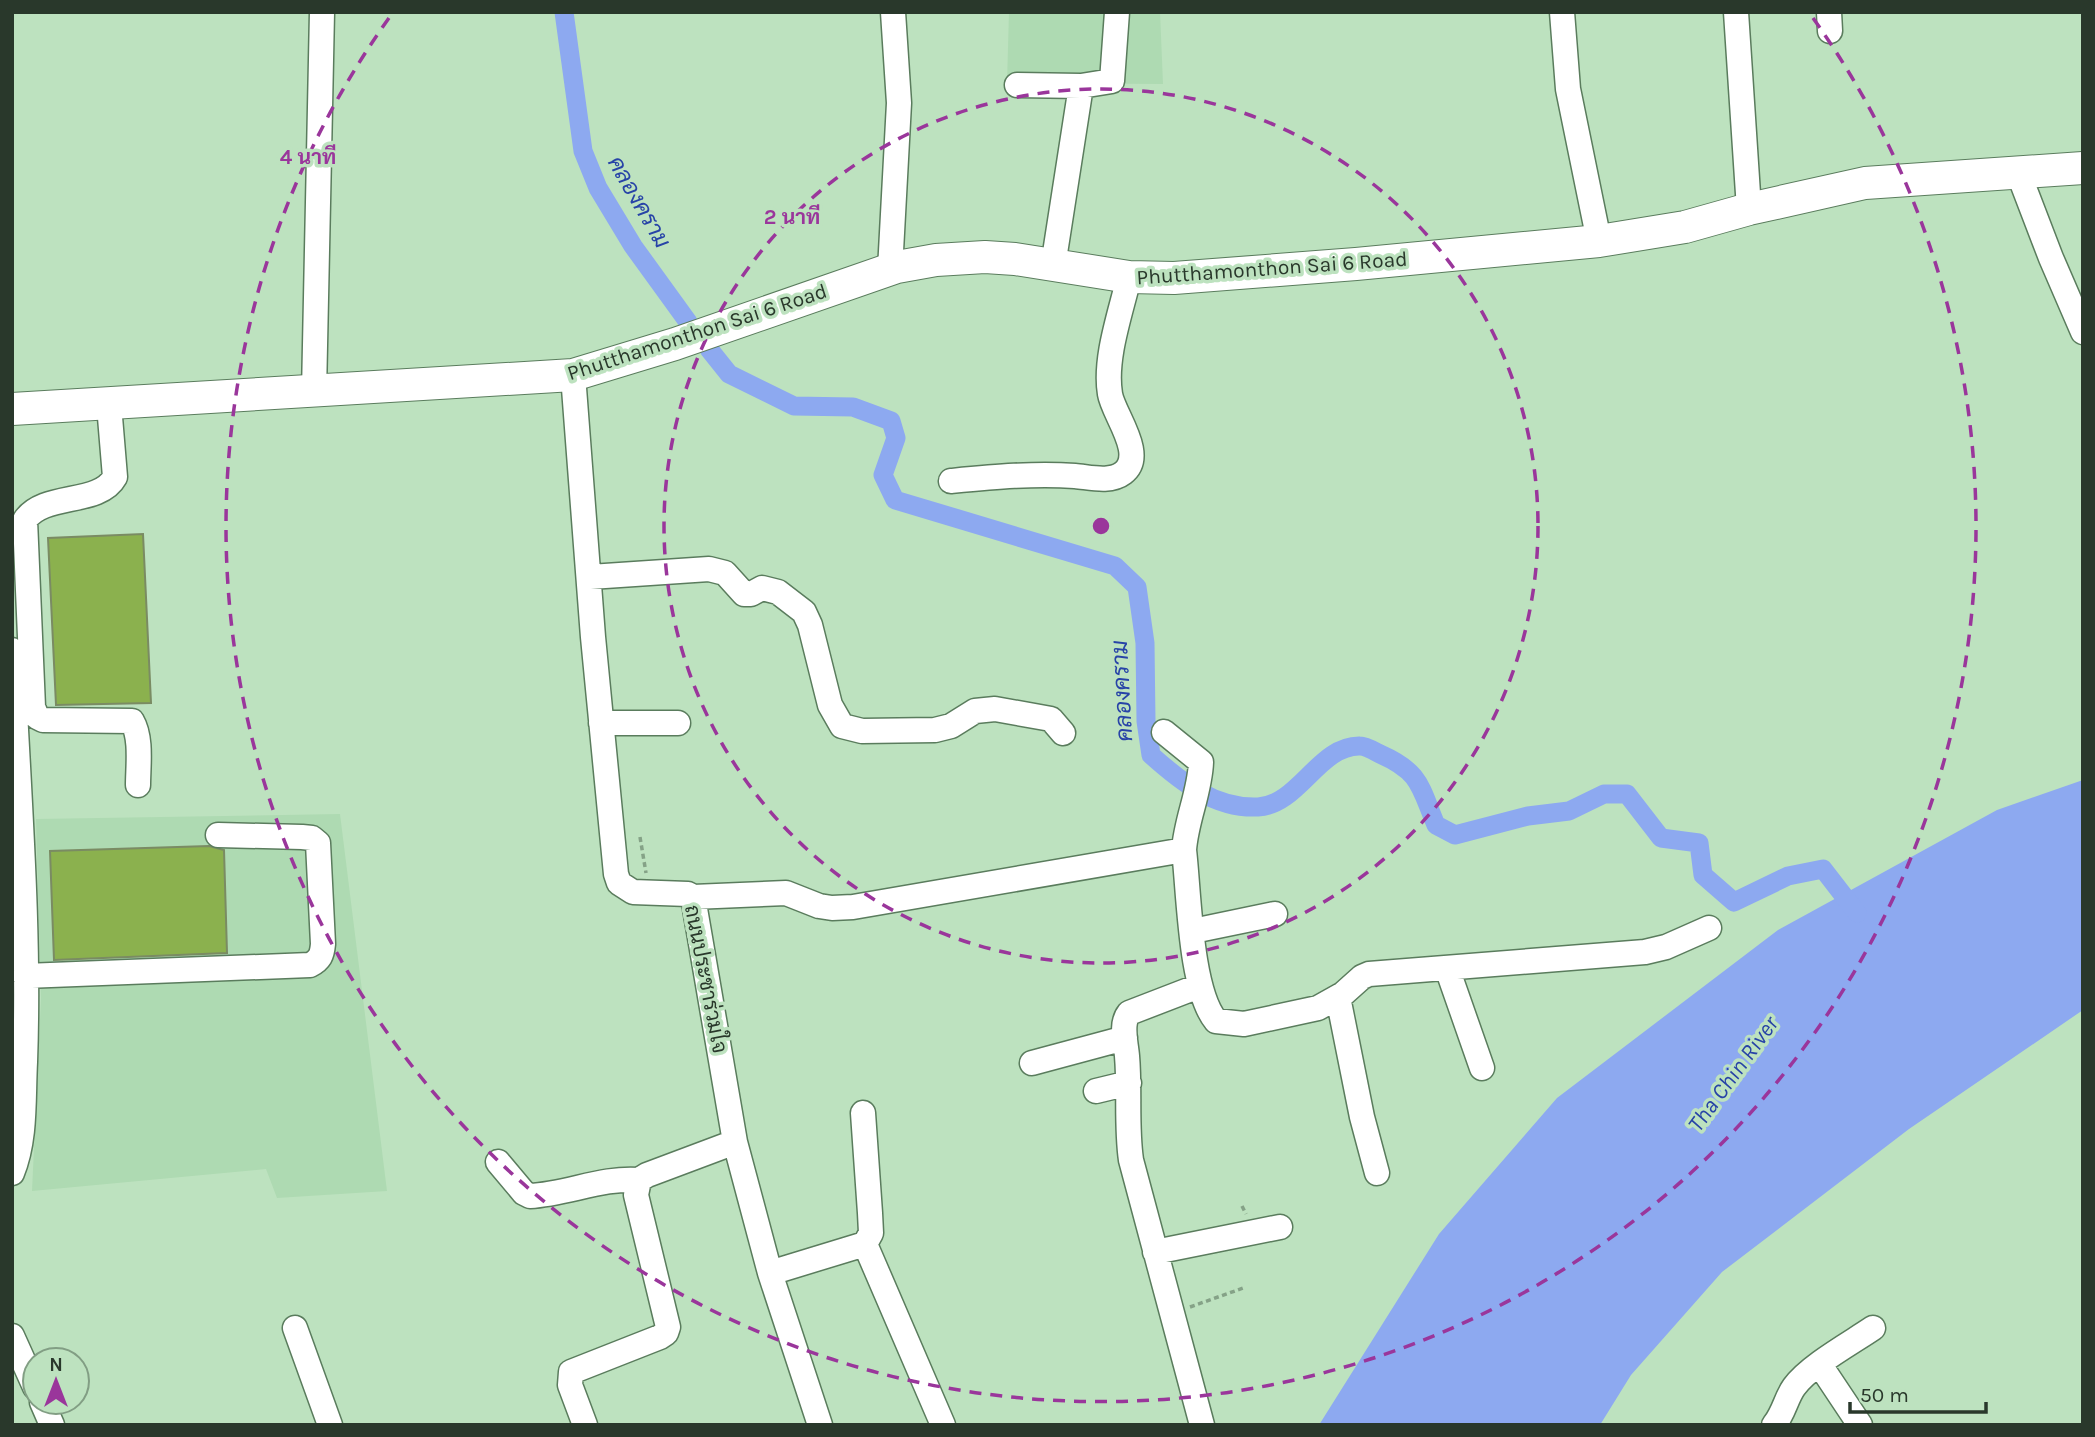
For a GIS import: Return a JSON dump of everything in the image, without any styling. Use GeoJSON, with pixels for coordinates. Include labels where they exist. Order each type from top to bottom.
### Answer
{"type":"FeatureCollection","features":[{"type":"Feature","properties":{"kind":"main road","name":"Phutthamonthon Sai 6 Road"},"geometry":{"type":"LineString","coordinates":[[12,410],[573,375],[676,344],[890,270],[936,260],[985,257],[1015,259],[1129,277],[1174,278],[1599,241],[1685,227],[1749,209],[1865,183],[2083,168]]}},
{"type":"Feature","properties":{"kind":"street"},"geometry":{"type":"LineString","coordinates":[[314,393],[322,12]]}},
{"type":"Feature","properties":{"kind":"street"},"geometry":{"type":"LineString","coordinates":[[890,270],[899,103],[893,12]]}},
{"type":"Feature","properties":{"kind":"street"},"geometry":{"type":"LineString","coordinates":[[1017,85],[1081,86],[1112,81],[1116,12]]}},
{"type":"Feature","properties":{"kind":"street"},"geometry":{"type":"LineString","coordinates":[[1562,12],[1568,89],[1599,241]]}},
{"type":"Feature","properties":{"kind":"street"},"geometry":{"type":"LineString","coordinates":[[1736,12],[1749,209]]}},
{"type":"Feature","properties":{"kind":"street"},"geometry":{"type":"LineString","coordinates":[[1054,266],[1081,86]]}},
{"type":"Feature","properties":{"kind":"street"},"geometry":{"type":"LineString","coordinates":[[2018,172],[2083,331]]}},
{"type":"Feature","properties":{"kind":"street"},"geometry":{"type":"LineString","coordinates":[[951,481],[1026,474],[1096,478],[1122,474],[1130,459],[1129,436],[1113,406],[1108,369],[1129,277]]}},
{"type":"Feature","properties":{"kind":"street","name":"ถนนประชาร่วมใจ"},"geometry":{"type":"LineString","coordinates":[[573,375],[616,874],[624,888],[633,892],[688,894],[694,897],[735,1142],[770,1273],[820,1425]]}},
{"type":"Feature","properties":{"kind":"street"},"geometry":{"type":"LineString","coordinates":[[109,405],[115,477],[111,483],[101,490],[41,507],[30,513],[26,520],[33,707],[37,717],[44,720],[132,721],[138,743],[138,785]]}},
{"type":"Feature","properties":{"kind":"street"},"geometry":{"type":"LineString","coordinates":[[590,577],[709,569],[725,573],[744,594],[751,594],[762,588],[778,592],[804,612],[810,625],[827,698],[842,726],[862,731],[935,730],[951,726],[975,711],[995,709],[1051,719],[1063,733]]}},
{"type":"Feature","properties":{"kind":"street"},"geometry":{"type":"LineString","coordinates":[[12,650],[18,924],[25,976],[26,1027],[22,1128],[19,1156],[12,1173]]}},
{"type":"Feature","properties":{"kind":"street"},"geometry":{"type":"LineString","coordinates":[[601,723],[678,723]]}},
{"type":"Feature","properties":{"kind":"street"},"geometry":{"type":"LineString","coordinates":[[1164,732],[1201,762],[1184,849],[1199,986],[1208,1011],[1216,1021],[1227,1024],[1258,1022],[1318,1008],[1338,997],[1362,976],[1369,974],[1646,952],[1666,947],[1709,928]]}},
{"type":"Feature","properties":{"kind":"street"},"geometry":{"type":"LineString","coordinates":[[25,976],[310,965],[317,961],[322,955],[323,944],[318,843],[312,838],[302,837],[218,835]]}},
{"type":"Feature","properties":{"kind":"street"},"geometry":{"type":"LineString","coordinates":[[694,897],[786,893],[819,906],[853,907],[1184,849]]}},
{"type":"Feature","properties":{"kind":"street"},"geometry":{"type":"LineString","coordinates":[[1193,931],[1275,914]]}},
{"type":"Feature","properties":{"kind":"street"},"geometry":{"type":"LineString","coordinates":[[1447,968],[1482,1068]]}},
{"type":"Feature","properties":{"kind":"street"},"geometry":{"type":"LineString","coordinates":[[1199,986],[1129,1013],[1124,1023],[1131,1160],[1202,1425]]}},
{"type":"Feature","properties":{"kind":"street"},"geometry":{"type":"LineString","coordinates":[[1338,997],[1362,1117],[1377,1173]]}},
{"type":"Feature","properties":{"kind":"street"},"geometry":{"type":"LineString","coordinates":[[1032,1063],[1125,1038]]}},
{"type":"Feature","properties":{"kind":"street"},"geometry":{"type":"LineString","coordinates":[[1096,1091],[1129,1083]]}},
{"type":"Feature","properties":{"kind":"street"},"geometry":{"type":"LineString","coordinates":[[770,1273],[865,1244],[871,1233],[863,1113]]}},
{"type":"Feature","properties":{"kind":"street"},"geometry":{"type":"LineString","coordinates":[[498,1162],[524,1193],[530,1196],[614,1180],[639,1180],[735,1142]]}},
{"type":"Feature","properties":{"kind":"street"},"geometry":{"type":"LineString","coordinates":[[585,1425],[570,1385],[571,1372],[660,1337],[666,1333],[668,1327],[636,1195],[639,1180]]}},
{"type":"Feature","properties":{"kind":"street"},"geometry":{"type":"LineString","coordinates":[[1155,1252],[1280,1227]]}},
{"type":"Feature","properties":{"kind":"street"},"geometry":{"type":"LineString","coordinates":[[865,1244],[943,1425]]}},
{"type":"Feature","properties":{"kind":"street"},"geometry":{"type":"LineString","coordinates":[[295,1328],[330,1425]]}},
{"type":"Feature","properties":{"kind":"street"},"geometry":{"type":"LineString","coordinates":[[1774,1425],[1794,1387],[1873,1328]]}},
{"type":"Feature","properties":{"kind":"street"},"geometry":{"type":"LineString","coordinates":[[12,1336],[21,1356]]}},
{"type":"Feature","properties":{"kind":"street"},"geometry":{"type":"LineString","coordinates":[[1820,1365],[1860,1425]]}},
{"type":"Feature","properties":{"kind":"path"},"geometry":{"type":"LineString","coordinates":[[640,837],[649,893]]}},
{"type":"Feature","properties":{"kind":"path"},"geometry":{"type":"LineString","coordinates":[[1172,1314],[1246,1287]]}},
{"type":"Feature","properties":{"kind":"shaded area"},"geometry":{"type":"Polygon","coordinates":[[[1009,12],[1160,12],[1163,84],[1007,83],[1009,12]]]}},
{"type":"Feature","properties":{"kind":"shaded area"},"geometry":{"type":"Polygon","coordinates":[[[340,814],[387,1191],[277,1198],[266,1169],[32,1191],[41,999],[36,819],[340,814]]]}},
{"type":"Feature","properties":{"kind":"water","name":"Tha Chin River"},"geometry":{"type":"Polygon","coordinates":[[[2083,780],[2083,1010],[1909,1129],[1722,1272],[1631,1375],[1600,1425],[1319,1425],[1439,1234],[1557,1098],[1778,930],[1997,810],[2083,780]]]}},
{"type":"Feature","properties":{"kind":"building"},"geometry":{"type":"Polygon","coordinates":[[[143,534],[151,703],[56,705],[48,538],[143,534]]]}},
{"type":"Feature","properties":{"kind":"building"},"geometry":{"type":"Polygon","coordinates":[[[209,846],[224,850],[227,953],[54,960],[50,851],[209,846]]]}},
{"type":"Feature","properties":{"kind":"waterway","name":"คลองคราม"},"geometry":{"type":"LineString","coordinates":[[564,12],[583,151],[598,188],[633,246],[688,322]]}},
{"type":"Feature","properties":{"kind":"waterway","name":"คลองคราม"},"geometry":{"type":"LineString","coordinates":[[709,349],[729,374],[794,406],[853,407],[891,421],[896,438],[883,475],[895,500],[1115,566],[1137,587],[1145,643],[1146,721],[1151,755],[1174,775],[1213,799],[1242,806],[1272,804],[1297,787],[1333,755],[1346,748],[1362,746],[1394,761],[1412,774],[1436,825],[1455,835],[1528,816],[1569,811],[1604,794],[1627,794],[1661,838],[1699,843],[1703,875],[1734,902],[1788,876],[1823,869],[1857,913]]}}]}
